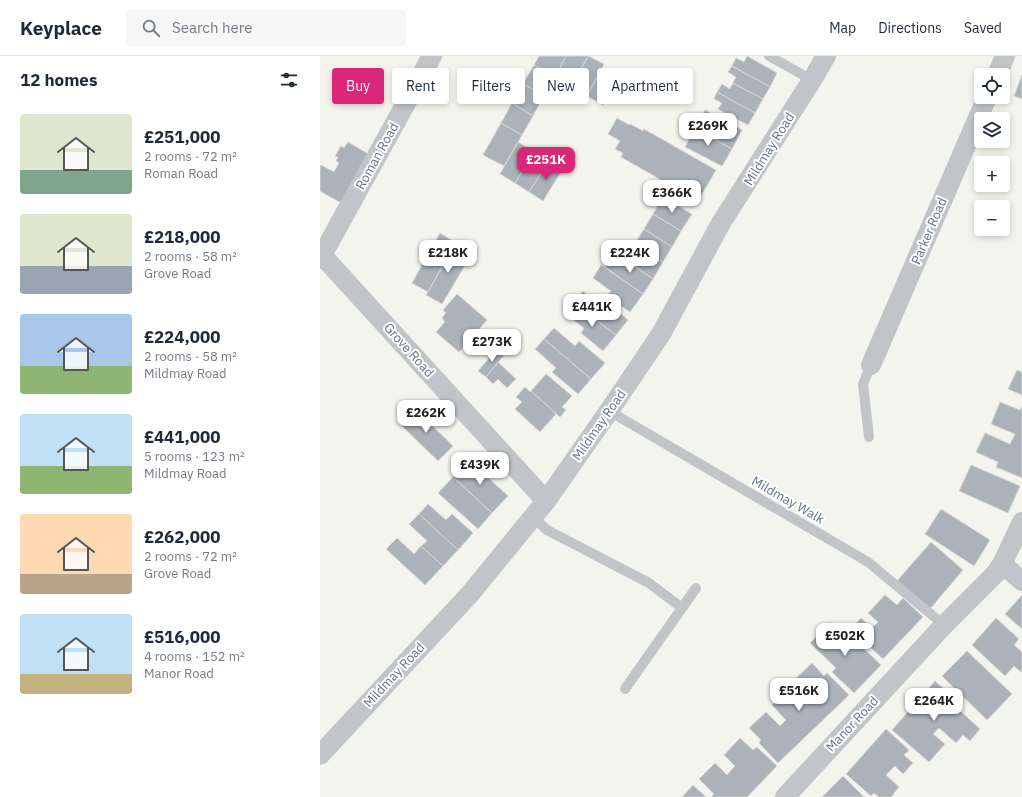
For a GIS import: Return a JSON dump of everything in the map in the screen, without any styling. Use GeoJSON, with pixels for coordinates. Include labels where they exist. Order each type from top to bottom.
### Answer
{"type":"FeatureCollection","features":[{"type":"Feature","properties":{"kind":"street","name":"Roman Road"},"geometry":{"type":"LineString","coordinates":[[321,256],[432,56]]}},
{"type":"Feature","properties":{"kind":"street","name":"Mildmay Road"},"geometry":{"type":"LineString","coordinates":[[320,754],[470,594],[546,501],[661,334],[721,223],[826,56]]}},
{"type":"Feature","properties":{"kind":"street"},"geometry":{"type":"LineString","coordinates":[[1000,68],[1005,56]]}},
{"type":"Feature","properties":{"kind":"street","name":"Parker Road"},"geometry":{"type":"LineString","coordinates":[[871,365],[984,104]]}},
{"type":"Feature","properties":{"kind":"street","name":"Grove Road"},"geometry":{"type":"LineString","coordinates":[[321,256],[546,501]]}},
{"type":"Feature","properties":{"kind":"street","name":"Manor Road"},"geometry":{"type":"LineString","coordinates":[[785,797],[944,625],[996,573],[1002,564],[1022,522]]}},
{"type":"Feature","properties":{"kind":"street"},"geometry":{"type":"LineString","coordinates":[[1002,564],[1022,581]]}},
{"type":"Feature","properties":{"kind":"lane"},"geometry":{"type":"LineString","coordinates":[[769,56],[812,80]]}},
{"type":"Feature","properties":{"kind":"lane"},"geometry":{"type":"LineString","coordinates":[[869,437],[863,384],[871,365]]}},
{"type":"Feature","properties":{"kind":"lane","name":"Mildmay Walk"},"geometry":{"type":"LineString","coordinates":[[609,411],[868,562],[944,625]]}},
{"type":"Feature","properties":{"kind":"lane"},"geometry":{"type":"LineString","coordinates":[[533,517],[547,530],[648,583],[682,608]]}},
{"type":"Feature","properties":{"kind":"lane"},"geometry":{"type":"LineString","coordinates":[[625,689],[696,588]]}},
{"type":"Feature","properties":{"kind":"building"},"geometry":{"type":"Polygon","coordinates":[[[539,56],[566,56],[560,68],[539,68],[534,65],[539,56]]]}},
{"type":"Feature","properties":{"kind":"building"},"geometry":{"type":"Polygon","coordinates":[[[566,56],[588,56],[582,68],[560,68],[566,56]]]}},
{"type":"Feature","properties":{"kind":"building"},"geometry":{"type":"Polygon","coordinates":[[[588,56],[604,64],[602,68],[597,68],[597,77],[589,92],[589,68],[582,68],[588,56]]]}},
{"type":"Feature","properties":{"kind":"building"},"geometry":{"type":"Polygon","coordinates":[[[747,56],[777,73],[770,87],[732,66],[736,58],[744,62],[747,56]]]}},
{"type":"Feature","properties":{"kind":"building"},"geometry":{"type":"Polygon","coordinates":[[[534,65],[539,68],[533,68],[533,89],[525,85],[525,81],[534,65]]]}},
{"type":"Feature","properties":{"kind":"building"},"geometry":{"type":"Polygon","coordinates":[[[732,66],[770,87],[763,99],[733,83],[736,77],[728,72],[732,66]]]}},
{"type":"Feature","properties":{"kind":"building"},"geometry":{"type":"Polygon","coordinates":[[[1022,75],[1022,99],[1014,96],[1022,75]]]}},
{"type":"Feature","properties":{"kind":"building"},"geometry":{"type":"Polygon","coordinates":[[[597,77],[597,102],[589,97],[589,92],[597,77]]]}},
{"type":"Feature","properties":{"kind":"building"},"geometry":{"type":"Polygon","coordinates":[[[733,83],[763,99],[755,113],[717,92],[722,84],[730,89],[733,83]]]}},
{"type":"Feature","properties":{"kind":"building"},"geometry":{"type":"Polygon","coordinates":[[[525,85],[533,89],[533,104],[539,104],[533,116],[514,104],[525,104],[525,85]]]}},
{"type":"Feature","properties":{"kind":"building"},"geometry":{"type":"Polygon","coordinates":[[[717,92],[755,113],[748,125],[718,109],[722,103],[714,99],[717,92]]]}},
{"type":"Feature","properties":{"kind":"building"},"geometry":{"type":"Polygon","coordinates":[[[511,104],[533,116],[522,135],[501,123],[511,104]]]}},
{"type":"Feature","properties":{"kind":"building"},"geometry":{"type":"Polygon","coordinates":[[[705,110],[742,130],[732,149],[695,128],[705,110]]]}},
{"type":"Feature","properties":{"kind":"building"},"geometry":{"type":"Polygon","coordinates":[[[617,118],[643,131],[644,129],[716,170],[698,201],[621,157],[623,153],[615,149],[620,141],[608,134],[617,118]]]}},
{"type":"Feature","properties":{"kind":"building"},"geometry":{"type":"Polygon","coordinates":[[[501,123],[522,135],[504,166],[483,155],[501,123]]]}},
{"type":"Feature","properties":{"kind":"building"},"geometry":{"type":"Polygon","coordinates":[[[695,128],[732,149],[722,166],[685,147],[695,128]]]}},
{"type":"Feature","properties":{"kind":"building"},"geometry":{"type":"Polygon","coordinates":[[[348,142],[370,155],[343,204],[320,191],[320,166],[321,165],[334,172],[339,163],[336,161],[338,157],[335,156],[341,146],[344,148],[348,142]]]}},
{"type":"Feature","properties":{"kind":"building"},"geometry":{"type":"Polygon","coordinates":[[[518,142],[534,152],[515,183],[500,174],[518,142]]]}},
{"type":"Feature","properties":{"kind":"building"},"geometry":{"type":"Polygon","coordinates":[[[534,152],[549,161],[529,192],[515,183],[534,152]]]}},
{"type":"Feature","properties":{"kind":"building"},"geometry":{"type":"Polygon","coordinates":[[[549,161],[562,170],[543,201],[529,192],[549,161]]]}},
{"type":"Feature","properties":{"kind":"building"},"geometry":{"type":"Polygon","coordinates":[[[663,197],[692,214],[681,231],[653,214],[663,197]]]}},
{"type":"Feature","properties":{"kind":"building"},"geometry":{"type":"Polygon","coordinates":[[[653,214],[681,231],[672,247],[644,229],[653,214]]]}},
{"type":"Feature","properties":{"kind":"building"},"geometry":{"type":"Polygon","coordinates":[[[644,229],[672,247],[663,262],[634,245],[644,229]]]}},
{"type":"Feature","properties":{"kind":"building"},"geometry":{"type":"Polygon","coordinates":[[[440,233],[456,243],[428,292],[412,283],[440,233]]]}},
{"type":"Feature","properties":{"kind":"building"},"geometry":{"type":"Polygon","coordinates":[[[454,245],[471,255],[442,304],[426,295],[454,245]]]}},
{"type":"Feature","properties":{"kind":"building"},"geometry":{"type":"Polygon","coordinates":[[[634,245],[663,262],[653,279],[626,260],[634,245]]]}},
{"type":"Feature","properties":{"kind":"building"},"geometry":{"type":"Polygon","coordinates":[[[613,256],[624,263],[626,260],[653,279],[643,294],[605,267],[613,256]]]}},
{"type":"Feature","properties":{"kind":"building"},"geometry":{"type":"Polygon","coordinates":[[[601,265],[643,294],[630,312],[607,296],[611,291],[593,278],[601,265]]]}},
{"type":"Feature","properties":{"kind":"building"},"geometry":{"type":"Polygon","coordinates":[[[583,291],[602,306],[606,301],[628,320],[616,335],[574,303],[583,291]]]}},
{"type":"Feature","properties":{"kind":"building"},"geometry":{"type":"Polygon","coordinates":[[[457,294],[487,320],[459,352],[436,332],[445,322],[442,318],[446,313],[443,310],[457,294]]]}},
{"type":"Feature","properties":{"kind":"building"},"geometry":{"type":"Polygon","coordinates":[[[574,303],[616,335],[603,351],[581,333],[584,328],[566,314],[574,303]]]}},
{"type":"Feature","properties":{"kind":"building"},"geometry":{"type":"Polygon","coordinates":[[[554,328],[575,346],[579,341],[605,363],[591,379],[544,339],[554,328]]]}},
{"type":"Feature","properties":{"kind":"building"},"geometry":{"type":"Polygon","coordinates":[[[544,339],[591,379],[578,394],[552,372],[556,368],[535,349],[544,339]]]}},
{"type":"Feature","properties":{"kind":"building"},"geometry":{"type":"Polygon","coordinates":[[[498,348],[505,354],[486,377],[478,371],[498,348]]]}},
{"type":"Feature","properties":{"kind":"building"},"geometry":{"type":"Polygon","coordinates":[[[498,362],[516,379],[507,388],[498,379],[493,384],[486,377],[498,362]]]}},
{"type":"Feature","properties":{"kind":"building"},"geometry":{"type":"Polygon","coordinates":[[[1017,370],[1022,372],[1022,395],[1008,389],[1017,370]]]}},
{"type":"Feature","properties":{"kind":"building"},"geometry":{"type":"Polygon","coordinates":[[[546,374],[572,396],[562,407],[566,410],[560,417],[531,391],[546,374]]]}},
{"type":"Feature","properties":{"kind":"building"},"geometry":{"type":"Polygon","coordinates":[[[525,387],[556,414],[540,432],[515,409],[522,402],[516,397],[525,387]]]}},
{"type":"Feature","properties":{"kind":"building"},"geometry":{"type":"Polygon","coordinates":[[[1000,402],[1020,410],[1022,406],[1022,478],[996,467],[998,462],[976,452],[985,433],[1010,444],[1015,434],[991,424],[1000,402]]]}},
{"type":"Feature","properties":{"kind":"building"},"geometry":{"type":"Polygon","coordinates":[[[414,408],[453,446],[438,461],[399,423],[414,408]]]}},
{"type":"Feature","properties":{"kind":"building"},"geometry":{"type":"Polygon","coordinates":[[[469,460],[508,496],[492,513],[453,477],[469,460]]]}},
{"type":"Feature","properties":{"kind":"building"},"geometry":{"type":"Polygon","coordinates":[[[971,465],[1020,486],[1008,513],[959,491],[971,465]]]}},
{"type":"Feature","properties":{"kind":"building"},"geometry":{"type":"Polygon","coordinates":[[[453,477],[492,513],[478,529],[438,493],[453,477]]]}},
{"type":"Feature","properties":{"kind":"building"},"geometry":{"type":"Polygon","coordinates":[[[428,504],[446,520],[452,514],[473,533],[458,550],[419,514],[428,504]]]}},
{"type":"Feature","properties":{"kind":"building"},"geometry":{"type":"Polygon","coordinates":[[[941,509],[990,540],[974,566],[925,534],[941,509]]]}},
{"type":"Feature","properties":{"kind":"building"},"geometry":{"type":"Polygon","coordinates":[[[419,514],[458,550],[443,566],[421,546],[427,541],[409,524],[419,514]]]}},
{"type":"Feature","properties":{"kind":"building"},"geometry":{"type":"Polygon","coordinates":[[[397,538],[414,554],[421,546],[443,566],[425,585],[386,549],[397,538]]]}},
{"type":"Feature","properties":{"kind":"building"},"geometry":{"type":"Polygon","coordinates":[[[931,542],[963,570],[930,609],[897,581],[931,542]]]}},
{"type":"Feature","properties":{"kind":"building"},"geometry":{"type":"Polygon","coordinates":[[[885,595],[897,605],[903,598],[923,617],[883,659],[851,629],[861,618],[872,628],[878,622],[868,613],[885,595]]]}},
{"type":"Feature","properties":{"kind":"building"},"geometry":{"type":"Polygon","coordinates":[[[1022,595],[1022,629],[1005,614],[1022,595]]]}},
{"type":"Feature","properties":{"kind":"building"},"geometry":{"type":"Polygon","coordinates":[[[996,618],[1019,639],[1014,645],[1022,652],[1021,672],[1014,666],[1005,676],[972,645],[996,618]]]}},
{"type":"Feature","properties":{"kind":"building"},"geometry":{"type":"Polygon","coordinates":[[[830,622],[856,647],[859,644],[881,665],[854,693],[832,672],[836,668],[810,643],[830,622]]]}},
{"type":"Feature","properties":{"kind":"building"},"geometry":{"type":"Polygon","coordinates":[[[967,651],[1012,694],[987,720],[942,676],[967,651]]]}},
{"type":"Feature","properties":{"kind":"building"},"geometry":{"type":"Polygon","coordinates":[[[812,663],[824,676],[827,673],[849,695],[778,763],[759,743],[761,740],[749,728],[766,712],[780,726],[786,720],[772,705],[789,688],[801,700],[805,696],[792,682],[812,663]]]}},
{"type":"Feature","properties":{"kind":"building"},"geometry":{"type":"Polygon","coordinates":[[[935,681],[960,703],[956,707],[980,729],[970,741],[963,735],[956,743],[939,728],[933,734],[945,744],[929,762],[892,730],[935,681]]]}},
{"type":"Feature","properties":{"kind":"building"},"geometry":{"type":"Polygon","coordinates":[[[886,729],[909,750],[904,755],[913,763],[903,774],[895,766],[886,775],[899,787],[891,797],[879,797],[874,793],[871,796],[846,774],[886,729]]]}},
{"type":"Feature","properties":{"kind":"building"},"geometry":{"type":"Polygon","coordinates":[[[740,738],[753,750],[757,747],[777,766],[747,797],[711,797],[714,794],[699,779],[715,763],[727,775],[735,766],[724,755],[740,738]]]}},
{"type":"Feature","properties":{"kind":"building"},"geometry":{"type":"Polygon","coordinates":[[[843,776],[864,797],[822,797],[843,776]]]}},
{"type":"Feature","properties":{"kind":"building"},"geometry":{"type":"Polygon","coordinates":[[[693,785],[706,797],[682,797],[693,785]]]}}]}
